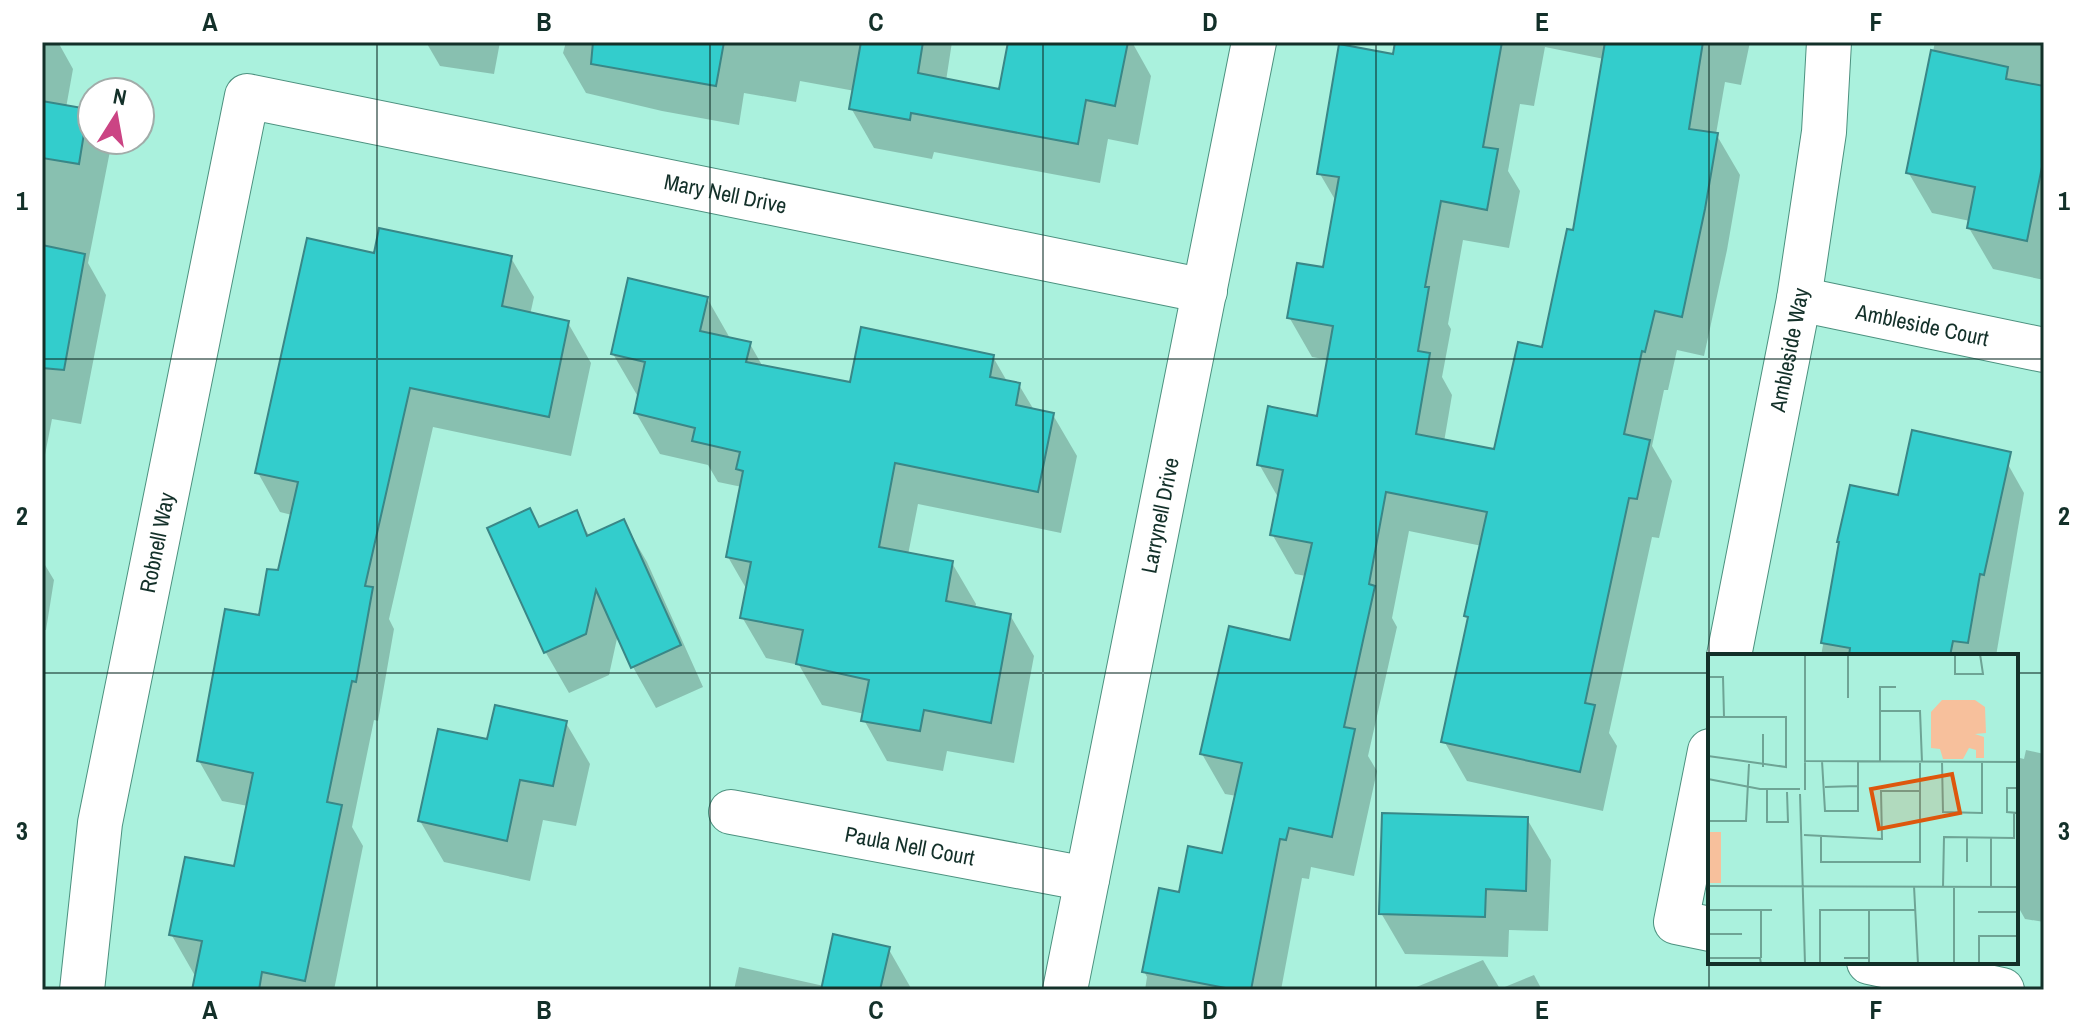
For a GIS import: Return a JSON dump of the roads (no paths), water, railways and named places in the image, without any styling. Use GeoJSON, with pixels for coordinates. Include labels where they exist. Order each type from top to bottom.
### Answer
{"type":"FeatureCollection","features":[{"type":"Feature","properties":{"kind":"street","name":"Larrynell Drive"},"geometry":{"type":"LineString","coordinates":[[1065,990],[1254,42]]}},
{"type":"Feature","properties":{"kind":"street","name":"Ambleside Way"},"geometry":{"type":"LineString","coordinates":[[1729,654],[1799,299],[1824,132],[1829,42]]}},
{"type":"Feature","properties":{"kind":"street","name":"Mary Nell Drive"},"geometry":{"type":"LineString","coordinates":[[247,96],[1205,291]]}},
{"type":"Feature","properties":{"kind":"street","name":"Robnell Way"},"geometry":{"type":"LineString","coordinates":[[82,990],[100,823],[247,96]]}},
{"type":"Feature","properties":{"kind":"street","name":"Ambleside Court"},"geometry":{"type":"LineString","coordinates":[[1799,299],[2044,350]]}},
{"type":"Feature","properties":{"kind":"street"},"geometry":{"type":"LineString","coordinates":[[1693,925],[1708,771]]}},
{"type":"Feature","properties":{"kind":"street","name":"Paula Nell Court"},"geometry":{"type":"LineString","coordinates":[[731,812],[1087,879]]}},
{"type":"Feature","properties":{"kind":"street"},"geometry":{"type":"LineString","coordinates":[[1878,964],[2002,990]]}}]}
